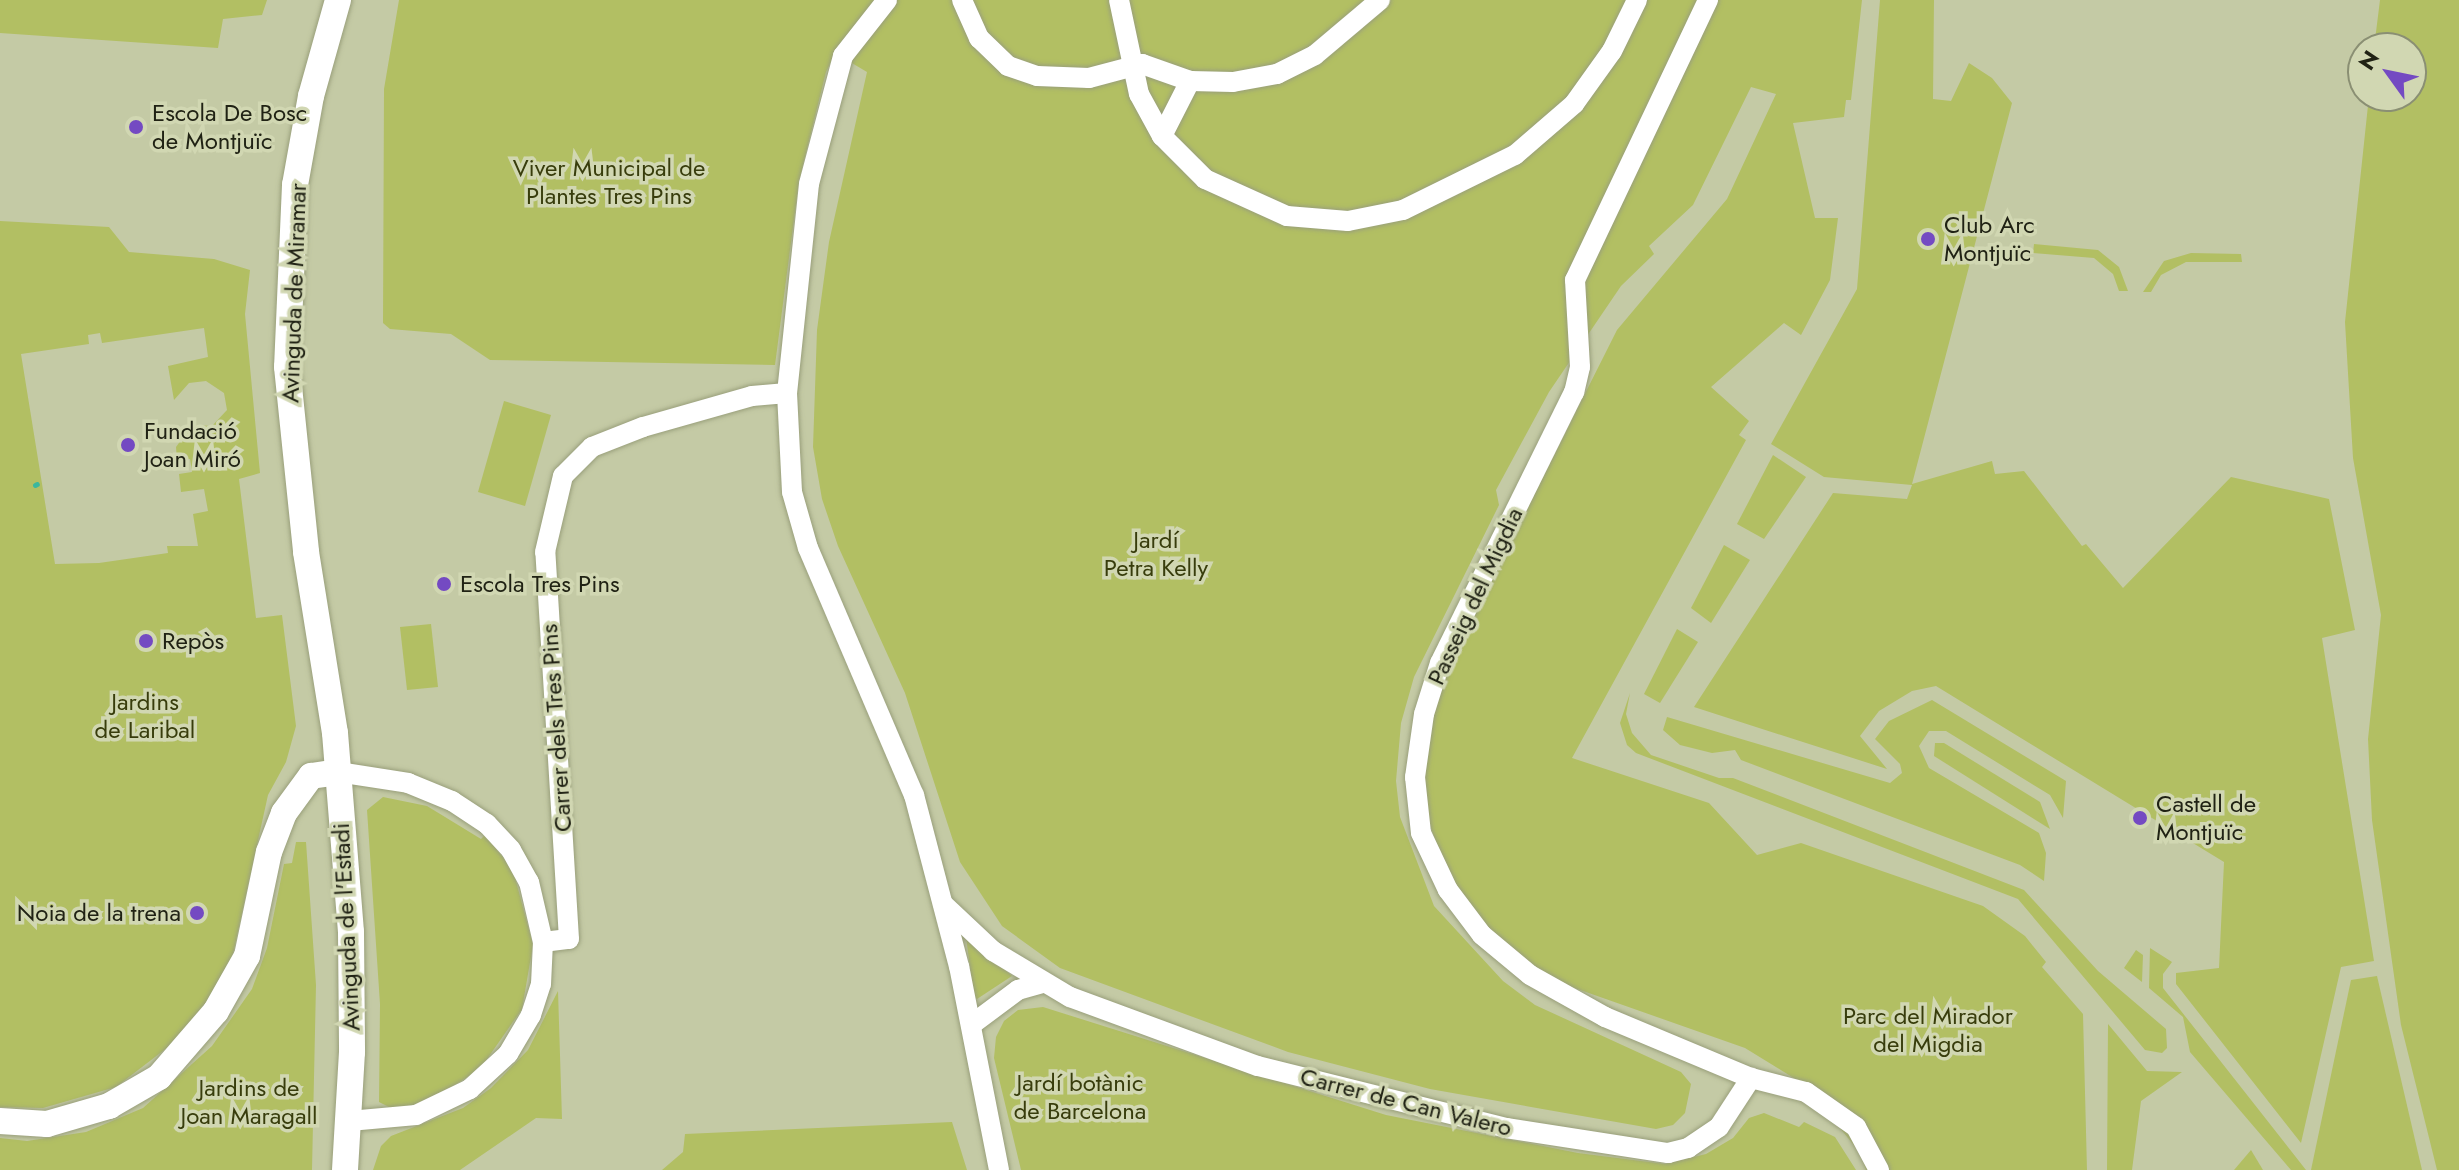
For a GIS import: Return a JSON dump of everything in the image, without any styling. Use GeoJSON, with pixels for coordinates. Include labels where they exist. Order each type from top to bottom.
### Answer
{"type":"FeatureCollection","features":[{"type":"Feature","properties":{"kind":"street","name":"Avinguda de Miramar"},"geometry":{"type":"LineString","coordinates":[[335,733],[306,552],[287,367],[295,185],[311,96],[338,0]]}},
{"type":"Feature","properties":{"kind":"street"},"geometry":{"type":"LineString","coordinates":[[887,0],[843,56],[809,184],[787,393],[792,492],[808,548],[900,752],[943,904],[971,1025],[999,1170]]}},
{"type":"Feature","properties":{"kind":"street"},"geometry":{"type":"LineString","coordinates":[[962,0],[979,38],[1008,66],[1063,78],[1153,65],[1190,81],[1233,82],[1277,74],[1315,55],[1380,0]]}},
{"type":"Feature","properties":{"kind":"street"},"geometry":{"type":"LineString","coordinates":[[1119,6],[1130,69],[1162,136],[1205,179],[1287,216],[1348,221],[1403,210],[1515,155],[1574,104],[1612,51],[1637,0]]}},
{"type":"Feature","properties":{"kind":"street","name":"Passeig del Migdia"},"geometry":{"type":"LineString","coordinates":[[1708,0],[1697,32],[1587,246],[1575,280],[1577,380],[1440,663],[1424,714],[1415,777],[1421,833],[1448,890],[1482,935],[1530,975],[1605,1017],[1751,1078],[1806,1092],[1856,1127],[1879,1170]]}},
{"type":"Feature","properties":{"kind":"street"},"geometry":{"type":"LineString","coordinates":[[1162,136],[1190,81]]}},
{"type":"Feature","properties":{"kind":"street","name":"Carrer dels Tres Pins"},"geometry":{"type":"LineString","coordinates":[[543,942],[569,939],[545,552],[563,476],[592,447],[643,427],[752,396],[787,393]]}},
{"type":"Feature","properties":{"kind":"street","name":"Avinguda de l'Estadi"},"geometry":{"type":"LineString","coordinates":[[335,733],[351,932],[349,1121],[345,1170]]}},
{"type":"Feature","properties":{"kind":"street"},"geometry":{"type":"LineString","coordinates":[[0,1121],[59,1120],[109,1106],[159,1077],[216,1011],[247,956],[269,852],[284,813],[311,776],[338,772],[417,786],[452,801],[487,824],[511,850],[529,882],[543,942],[541,984],[531,1015],[508,1054],[470,1089],[416,1115],[349,1121]]}},
{"type":"Feature","properties":{"kind":"street","name":"Carrer de Can Valero"},"geometry":{"type":"LineString","coordinates":[[943,904],[993,951],[1042,983],[1258,1066],[1490,1124],[1647,1152],[1688,1148],[1709,1134],[1751,1078]]}},
{"type":"Feature","properties":{"kind":"street"},"geometry":{"type":"LineString","coordinates":[[971,1025],[1018,990],[1042,983]]}},
{"type":"Feature","properties":{"kind":"green space"},"geometry":{"type":"Polygon","coordinates":[[[0,0],[267,0],[262,15],[223,19],[218,48],[0,33],[0,0]]]}},
{"type":"Feature","properties":{"kind":"green space"},"geometry":{"type":"Polygon","coordinates":[[[399,0],[1862,0],[1851,100],[1846,100],[1844,117],[1793,123],[1815,218],[1838,218],[1830,280],[1801,335],[1784,323],[1711,387],[1749,421],[1739,435],[1746,440],[1572,758],[1709,803],[1757,855],[1801,843],[1983,906],[2025,936],[2046,962],[2042,967],[2083,1014],[2087,1170],[1866,1170],[1861,1154],[1805,1085],[1745,1048],[1549,979],[1490,931],[1464,898],[1443,865],[1430,824],[1424,785],[1429,717],[1451,660],[1617,330],[1727,199],[1776,94],[1751,87],[1693,205],[1649,246],[1654,254],[1621,286],[1549,392],[1496,490],[1499,505],[1414,677],[1401,723],[1396,781],[1400,817],[1434,906],[1503,981],[1535,1005],[1681,1072],[1691,1084],[1685,1113],[1673,1125],[1656,1129],[1430,1089],[1288,1052],[1060,968],[1002,926],[960,862],[905,693],[838,546],[822,499],[813,447],[817,330],[829,242],[867,72],[835,53],[826,72],[799,181],[775,365],[490,360],[451,334],[390,329],[383,323],[384,89],[399,0]]]}},
{"type":"Feature","properties":{"kind":"green space"},"geometry":{"type":"Polygon","coordinates":[[[1880,0],[1934,0],[1933,99],[1951,101],[1969,63],[1992,78],[2012,103],[1912,484],[1992,461],[1995,474],[2024,471],[2082,546],[2086,544],[2123,588],[2231,477],[2329,499],[2355,630],[2322,638],[2374,961],[2341,967],[2301,1143],[2176,984],[2176,973],[2219,968],[2224,862],[1936,686],[1912,691],[1879,711],[1860,736],[1887,769],[1694,707],[1833,493],[1907,499],[1912,485],[1824,477],[1771,444],[1857,289],[1880,0]]]}},
{"type":"Feature","properties":{"kind":"green space"},"geometry":{"type":"Polygon","coordinates":[[[2380,0],[2459,0],[2459,1170],[2437,1170],[2401,1025],[2372,820],[2368,739],[2381,615],[2353,458],[2345,322],[2367,112],[2427,112],[2427,32],[2376,32],[2380,0]]]}},
{"type":"Feature","properties":{"kind":"green space","name":"Jardins de Laribal"},"geometry":{"type":"Polygon","coordinates":[[[0,221],[109,227],[129,252],[214,259],[250,270],[245,314],[260,473],[239,479],[256,618],[282,615],[296,726],[286,762],[268,795],[233,954],[208,1000],[168,1047],[116,1087],[43,1108],[0,1107],[0,221]],[[204,328],[102,343],[100,333],[88,335],[89,344],[21,354],[55,564],[99,563],[168,553],[167,546],[198,546],[193,514],[208,511],[204,489],[181,492],[179,474],[192,472],[190,459],[177,461],[176,447],[192,425],[212,426],[227,410],[224,393],[206,381],[189,383],[174,400],[168,366],[208,357],[204,328]]]}},
{"type":"Feature","properties":{"kind":"green space"},"geometry":{"type":"Polygon","coordinates":[[[2034,244],[2098,250],[2119,267],[2128,291],[2119,291],[2113,274],[2094,258],[2033,253],[2034,244]]]}},
{"type":"Feature","properties":{"kind":"green space"},"geometry":{"type":"Polygon","coordinates":[[[2191,253],[2241,254],[2242,262],[2186,262],[2161,275],[2151,292],[2143,292],[2164,261],[2191,253]]]}},
{"type":"Feature","properties":{"kind":"green space"},"geometry":{"type":"Polygon","coordinates":[[[504,401],[551,415],[525,506],[478,492],[504,401]]]}},
{"type":"Feature","properties":{"kind":"green space"},"geometry":{"type":"Polygon","coordinates":[[[1773,455],[1806,477],[1764,539],[1737,524],[1773,455]]]}},
{"type":"Feature","properties":{"kind":"green space"},"geometry":{"type":"Polygon","coordinates":[[[1724,545],[1750,560],[1711,623],[1691,608],[1724,545]]]}},
{"type":"Feature","properties":{"kind":"green space"},"geometry":{"type":"Polygon","coordinates":[[[431,624],[438,687],[407,690],[400,627],[431,624]]]}},
{"type":"Feature","properties":{"kind":"green space"},"geometry":{"type":"Polygon","coordinates":[[[1677,629],[1698,642],[1660,703],[1644,694],[1677,629]]]}},
{"type":"Feature","properties":{"kind":"green space"},"geometry":{"type":"Polygon","coordinates":[[[1630,693],[1626,714],[1632,733],[1651,755],[1719,778],[1733,778],[2024,890],[2098,971],[2166,1029],[2167,1048],[2162,1053],[2145,1050],[2018,899],[1636,753],[1627,745],[1620,723],[1630,693]]]}},
{"type":"Feature","properties":{"kind":"green space"},"geometry":{"type":"Polygon","coordinates":[[[1932,700],[2066,781],[2063,818],[2050,795],[1946,731],[1929,731],[1919,746],[1929,768],[2039,833],[2046,853],[2044,881],[2020,865],[1741,760],[1735,750],[1712,753],[1680,745],[1663,730],[1667,717],[1890,783],[1902,773],[1900,764],[1875,739],[1889,721],[1932,700]]]}},
{"type":"Feature","properties":{"kind":"green space"},"geometry":{"type":"Polygon","coordinates":[[[1935,743],[1944,743],[2040,802],[2050,829],[1934,756],[1935,743]]]}},
{"type":"Feature","properties":{"kind":"green space"},"geometry":{"type":"Polygon","coordinates":[[[383,797],[427,806],[481,839],[485,835],[513,870],[533,945],[522,1009],[480,1069],[426,1103],[393,1109],[379,1102],[380,1004],[367,810],[383,797]]]}},
{"type":"Feature","properties":{"kind":"green space","name":"Jardins de Joan Maragall"},"geometry":{"type":"Polygon","coordinates":[[[296,842],[306,842],[316,985],[312,1170],[0,1170],[0,1138],[27,1141],[86,1132],[143,1108],[212,1046],[252,989],[267,948],[284,864],[292,863],[296,842]]]}},
{"type":"Feature","properties":{"kind":"green space"},"geometry":{"type":"Polygon","coordinates":[[[966,937],[1012,976],[977,999],[974,997],[966,937]]]}},
{"type":"Feature","properties":{"kind":"green space"},"geometry":{"type":"Polygon","coordinates":[[[2150,948],[2172,962],[2163,974],[2163,988],[2306,1170],[2291,1170],[2190,1052],[2183,1017],[2149,988],[2150,948]]]}},
{"type":"Feature","properties":{"kind":"green space"},"geometry":{"type":"Polygon","coordinates":[[[2136,950],[2143,955],[2142,982],[2124,968],[2136,950]]]}},
{"type":"Feature","properties":{"kind":"green space"},"geometry":{"type":"Polygon","coordinates":[[[2377,976],[2422,1170],[2311,1170],[2351,980],[2377,976]]]}},
{"type":"Feature","properties":{"kind":"green space"},"geometry":{"type":"Polygon","coordinates":[[[558,991],[562,1119],[536,1118],[460,1170],[373,1170],[381,1146],[391,1136],[463,1108],[491,1088],[528,1050],[558,991]]]}},
{"type":"Feature","properties":{"kind":"green space","name":"Jardí botànic de Barcelona"},"geometry":{"type":"Polygon","coordinates":[[[1043,1007],[1386,1115],[1578,1153],[1665,1164],[1706,1154],[1733,1138],[1749,1118],[1764,1113],[1799,1127],[1804,1122],[1835,1137],[1856,1170],[1021,1170],[994,1058],[996,1037],[1004,1021],[1018,1010],[1043,1007]]]}},
{"type":"Feature","properties":{"kind":"green space"},"geometry":{"type":"Polygon","coordinates":[[[2108,1024],[2147,1071],[2182,1072],[2141,1101],[2132,1170],[2107,1170],[2108,1024]]]}},
{"type":"Feature","properties":{"kind":"green space"},"geometry":{"type":"Polygon","coordinates":[[[952,1122],[967,1170],[662,1170],[683,1152],[685,1134],[952,1122]]]}},
{"type":"Feature","properties":{"kind":"green space"},"geometry":{"type":"Polygon","coordinates":[[[2251,1150],[2263,1170],[2234,1170],[2251,1150]]]}},
{"type":"Feature","properties":{"kind":"place","name":"Escola De Bosc de Montjuïc"},"geometry":{"type":"Point","coordinates":[136,127]}},
{"type":"Feature","properties":{"kind":"place","name":"Club Arc Montjuïc"},"geometry":{"type":"Point","coordinates":[1928,239]}},
{"type":"Feature","properties":{"kind":"place","name":"Fundació Joan Miró"},"geometry":{"type":"Point","coordinates":[128,445]}},
{"type":"Feature","properties":{"kind":"place","name":"Escola Tres Pins"},"geometry":{"type":"Point","coordinates":[444,584]}},
{"type":"Feature","properties":{"kind":"place","name":"Repòs"},"geometry":{"type":"Point","coordinates":[146,641]}},
{"type":"Feature","properties":{"kind":"place","name":"Castell de Montjuïc"},"geometry":{"type":"Point","coordinates":[2140,818]}},
{"type":"Feature","properties":{"kind":"place","name":"Noia de la trena"},"geometry":{"type":"Point","coordinates":[197,913]}},
{"type":"Feature","properties":{"kind":"park label","name":"Viver Municipal de Plantes Tres Pins"},"geometry":{"type":"Point","coordinates":[609,182]}},
{"type":"Feature","properties":{"kind":"park label","name":"Jardí Petra Kelly"},"geometry":{"type":"Point","coordinates":[1156,554]}},
{"type":"Feature","properties":{"kind":"park label","name":"Parc del Mirador del Migdia"},"geometry":{"type":"Point","coordinates":[1928,1030]}}]}
